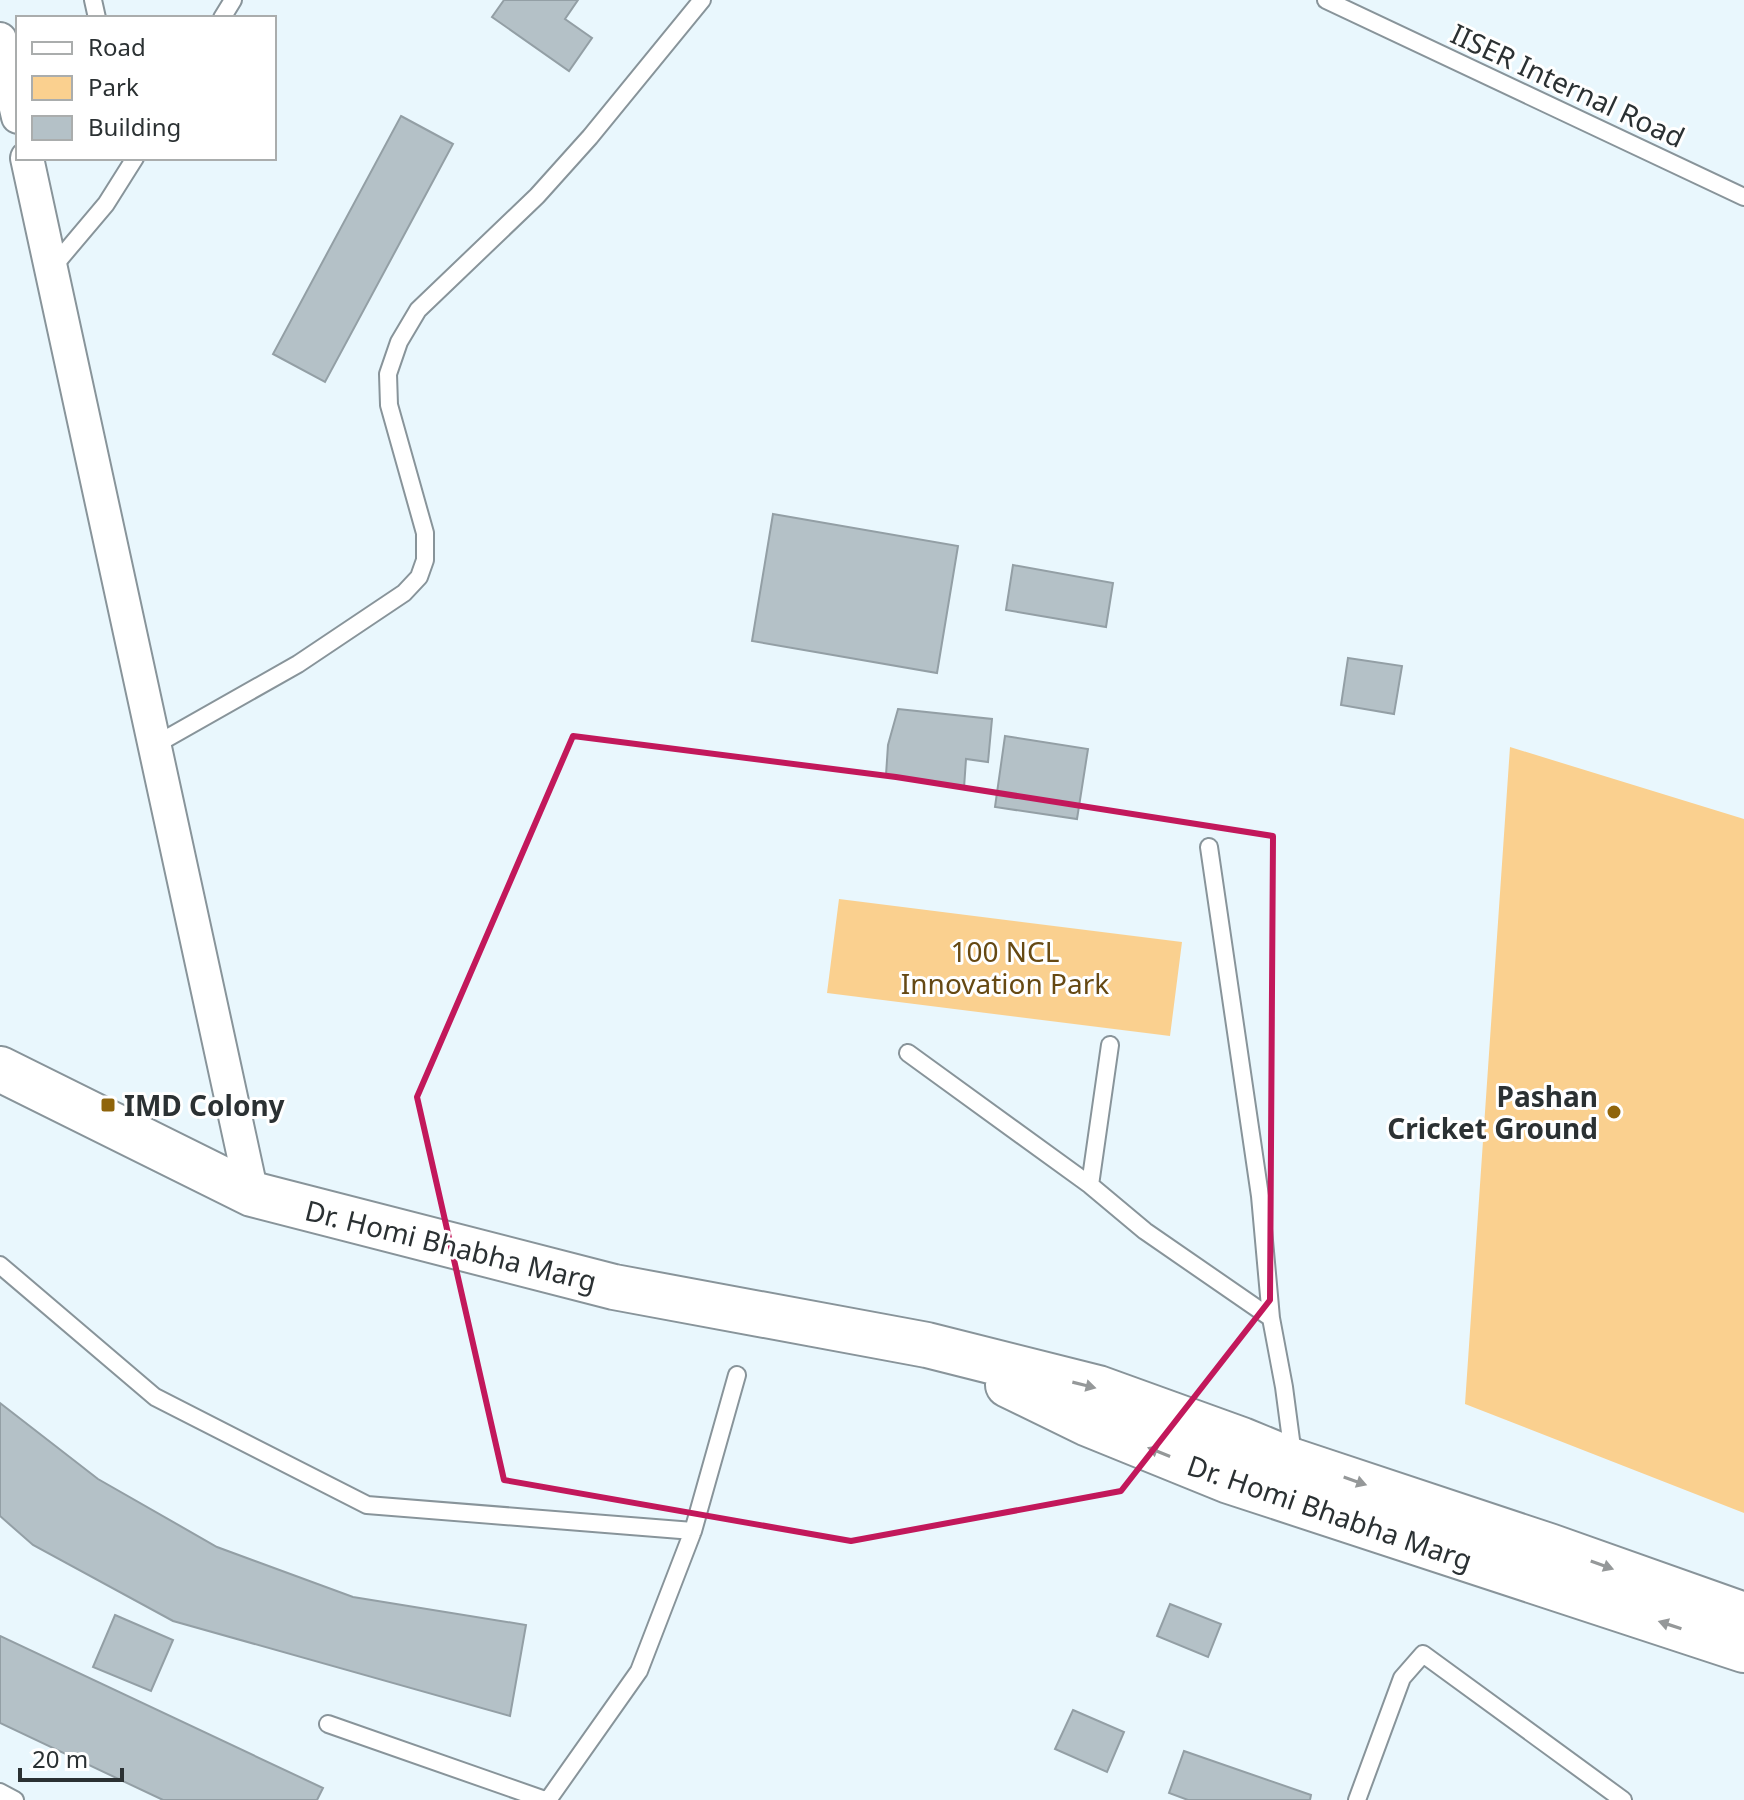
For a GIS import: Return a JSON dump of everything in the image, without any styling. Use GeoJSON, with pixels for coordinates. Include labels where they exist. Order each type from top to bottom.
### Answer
{"type":"FeatureCollection","features":[{"type":"Feature","properties":{"kind":"main road","name":"Dr. Homi Bhabha Marg"},"geometry":{"type":"LineString","coordinates":[[0,1069],[252,1194],[614,1287],[927,1345],[1098,1388],[1293,1461],[1744,1615]]}},
{"type":"Feature","properties":{"kind":"main road","name":"Dr. Homi Bhabha Marg"},"geometry":{"type":"LineString","coordinates":[[927,1345],[1086,1423],[1229,1481],[1744,1650]]}},
{"type":"Feature","properties":{"kind":"street"},"geometry":{"type":"LineString","coordinates":[[0,39],[16,108]]}},
{"type":"Feature","properties":{"kind":"street"},"geometry":{"type":"LineString","coordinates":[[27,160],[252,1194]]}},
{"type":"Feature","properties":{"kind":"lane"},"geometry":{"type":"LineString","coordinates":[[155,745],[298,664],[404,593],[419,577],[425,560],[425,533],[389,405],[388,374],[399,342],[418,310],[537,196],[590,137],[702,0]]}},
{"type":"Feature","properties":{"kind":"lane","name":"IISER Internal Road"},"geometry":{"type":"LineString","coordinates":[[1326,0],[1744,197]]}},
{"type":"Feature","properties":{"kind":"lane"},"geometry":{"type":"LineString","coordinates":[[52,268],[106,204],[130,161]]}},
{"type":"Feature","properties":{"kind":"lane"},"geometry":{"type":"LineString","coordinates":[[1209,847],[1260,1196],[1271,1318],[1293,1461],[1306,1507]]}},
{"type":"Feature","properties":{"kind":"lane"},"geometry":{"type":"LineString","coordinates":[[1090,1185],[1110,1045]]}},
{"type":"Feature","properties":{"kind":"lane"},"geometry":{"type":"LineString","coordinates":[[908,1053],[1090,1185],[1145,1231],[1271,1318]]}},
{"type":"Feature","properties":{"kind":"lane"},"geometry":{"type":"LineString","coordinates":[[0,1265],[155,1397],[367,1505],[693,1531]]}},
{"type":"Feature","properties":{"kind":"lane"},"geometry":{"type":"LineString","coordinates":[[328,1724],[546,1800],[639,1671],[693,1531],[737,1375]]}},
{"type":"Feature","properties":{"kind":"lane"},"geometry":{"type":"LineString","coordinates":[[1357,1800],[1402,1678],[1423,1654],[1623,1800]]}},
{"type":"Feature","properties":{"kind":"lane"},"geometry":{"type":"LineString","coordinates":[[0,1792],[15,1800]]}},
{"type":"Feature","properties":{"kind":"highlighted area"},"geometry":{"type":"Polygon","coordinates":[[[573,736],[896,777],[1273,836],[1270,1300],[1121,1491],[851,1541],[504,1480],[417,1097],[573,736]]]}},
{"type":"Feature","properties":{"kind":"green space","name":"Pashan Cricket Ground"},"geometry":{"type":"Polygon","coordinates":[[[1510,747],[1744,819],[1744,1513],[1465,1404],[1510,747]]]}},
{"type":"Feature","properties":{"kind":"green space","name":"100 NCL Innovation Park"},"geometry":{"type":"Polygon","coordinates":[[[839,899],[1182,942],[1170,1036],[827,993],[839,899]]]}},
{"type":"Feature","properties":{"kind":"building"},"geometry":{"type":"Polygon","coordinates":[[[504,0],[578,0],[565,19],[592,38],[569,71],[492,17],[504,0]]]}},
{"type":"Feature","properties":{"kind":"building"},"geometry":{"type":"Polygon","coordinates":[[[401,116],[453,144],[325,382],[273,354],[401,116]]]}},
{"type":"Feature","properties":{"kind":"building"},"geometry":{"type":"Polygon","coordinates":[[[773,514],[958,546],[937,673],[752,641],[773,514]]]}},
{"type":"Feature","properties":{"kind":"building"},"geometry":{"type":"Polygon","coordinates":[[[1013,565],[1113,583],[1106,627],[1006,610],[1013,565]]]}},
{"type":"Feature","properties":{"kind":"building"},"geometry":{"type":"Polygon","coordinates":[[[1348,658],[1402,666],[1394,714],[1341,705],[1348,658]]]}},
{"type":"Feature","properties":{"kind":"building"},"geometry":{"type":"Polygon","coordinates":[[[898,709],[992,719],[988,762],[966,759],[964,788],[886,775],[888,745],[898,709]]]}},
{"type":"Feature","properties":{"kind":"building"},"geometry":{"type":"Polygon","coordinates":[[[1005,736],[1088,749],[1077,819],[995,807],[1005,736]]]}},
{"type":"Feature","properties":{"kind":"building"},"geometry":{"type":"Polygon","coordinates":[[[0,1403],[98,1479],[217,1547],[353,1597],[526,1625],[510,1716],[173,1621],[33,1545],[0,1516],[0,1403]]]}},
{"type":"Feature","properties":{"kind":"building"},"geometry":{"type":"Polygon","coordinates":[[[1170,1604],[1221,1624],[1208,1657],[1157,1636],[1170,1604]]]}},
{"type":"Feature","properties":{"kind":"building"},"geometry":{"type":"Polygon","coordinates":[[[115,1615],[173,1640],[151,1691],[93,1667],[115,1615]]]}},
{"type":"Feature","properties":{"kind":"building"},"geometry":{"type":"Polygon","coordinates":[[[0,1636],[323,1788],[317,1800],[163,1800],[0,1723],[0,1636]]]}},
{"type":"Feature","properties":{"kind":"building"},"geometry":{"type":"Polygon","coordinates":[[[1073,1710],[1124,1732],[1107,1772],[1055,1749],[1073,1710]]]}},
{"type":"Feature","properties":{"kind":"building"},"geometry":{"type":"Polygon","coordinates":[[[1184,1751],[1311,1795],[1310,1800],[1188,1800],[1169,1793],[1184,1751]]]}},
{"type":"Feature","properties":{"kind":"place","name":"IMD Colony"},"geometry":{"type":"Point","coordinates":[108,1105]}},
{"type":"Feature","properties":{"kind":"place","name":"Pashan Cricket Ground"},"geometry":{"type":"Point","coordinates":[1614,1112]}}]}
